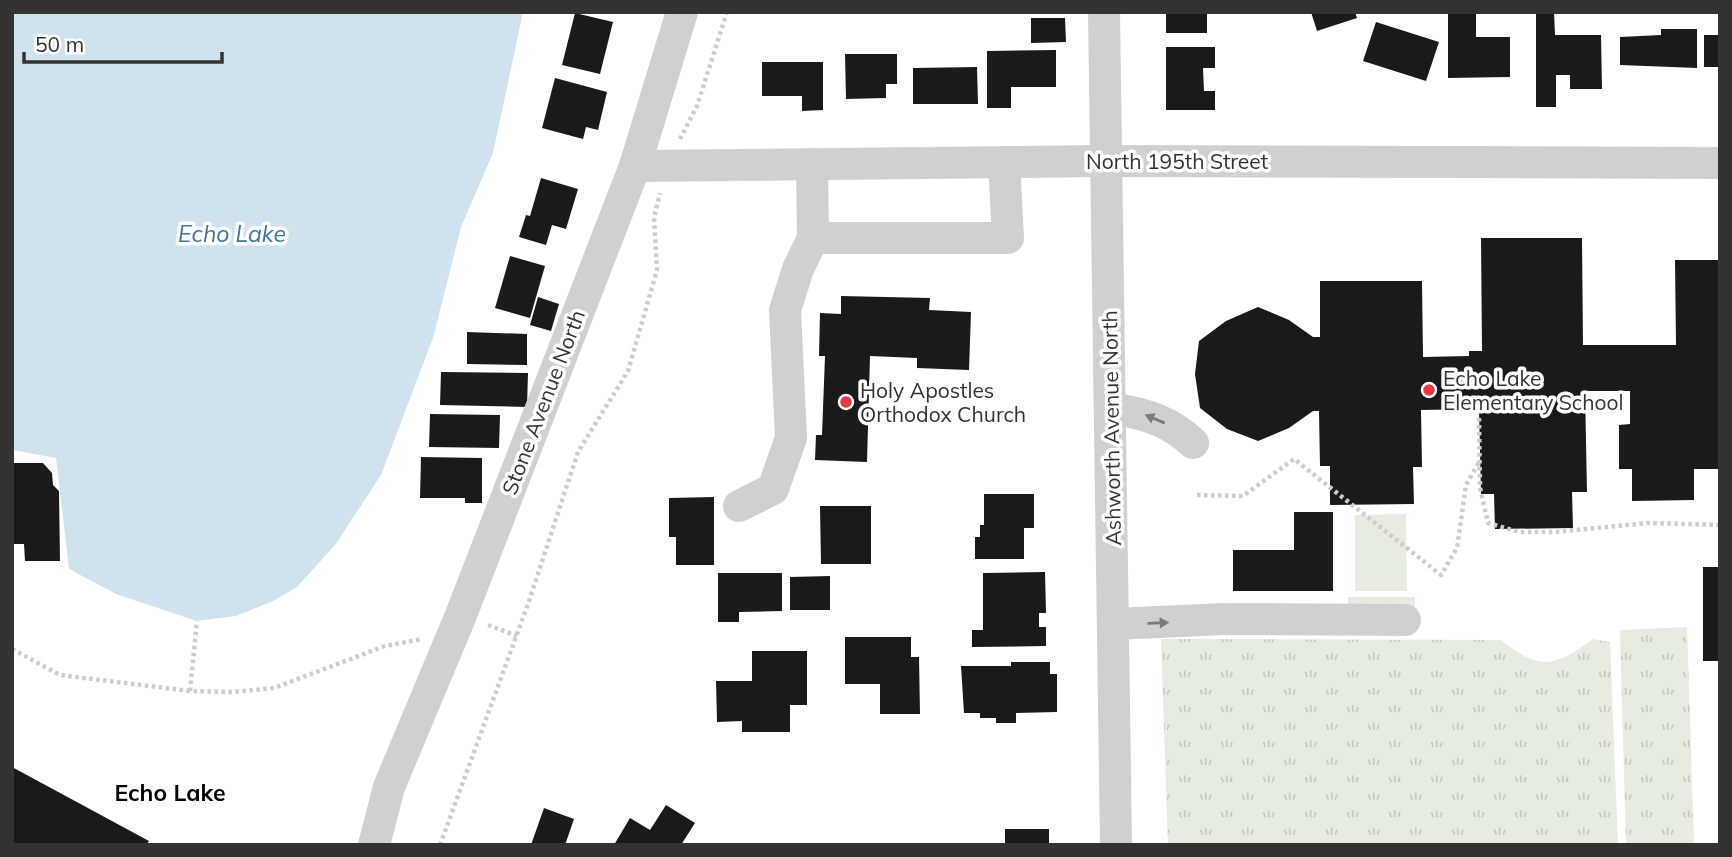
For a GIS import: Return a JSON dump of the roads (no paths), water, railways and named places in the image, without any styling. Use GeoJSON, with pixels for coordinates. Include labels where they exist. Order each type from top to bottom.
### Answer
{"type":"FeatureCollection","features":[{"type":"Feature","properties":{"kind":"street","name":"Stone Avenue North"},"geometry":{"type":"LineString","coordinates":[[374,845],[389,787],[447,649],[635,166],[682,12]]}},
{"type":"Feature","properties":{"kind":"street","name":"Ashworth Avenue North"},"geometry":{"type":"LineString","coordinates":[[1104,12],[1112,409],[1116,845]]}},
{"type":"Feature","properties":{"kind":"street","name":"North 195th Street"},"geometry":{"type":"LineString","coordinates":[[635,166],[1106,161],[1720,163]]}},
{"type":"Feature","properties":{"kind":"street"},"geometry":{"type":"LineString","coordinates":[[813,238],[1007,238],[1004,162]]}},
{"type":"Feature","properties":{"kind":"street"},"geometry":{"type":"LineString","coordinates":[[738,506],[774,489],[791,438],[785,310],[798,269],[813,238],[813,164]]}},
{"type":"Feature","properties":{"kind":"street"},"geometry":{"type":"LineString","coordinates":[[1112,409],[1147,415],[1177,428],[1194,443]]}},
{"type":"Feature","properties":{"kind":"street"},"geometry":{"type":"LineString","coordinates":[[1115,624],[1405,620]]}},
{"type":"Feature","properties":{"kind":"water","name":"Echo Lake"},"geometry":{"type":"Polygon","coordinates":[[[12,12],[523,12],[493,153],[461,227],[433,338],[381,475],[335,545],[297,587],[273,601],[236,616],[197,621],[116,594],[69,569],[56,458],[12,450],[12,12]]]}},
{"type":"Feature","properties":{"kind":"place","name":"Echo Lake Elementary School"},"geometry":{"type":"Point","coordinates":[1429,390]}},
{"type":"Feature","properties":{"kind":"place","name":"Holy Apostles Orthodox Church"},"geometry":{"type":"Point","coordinates":[846,402]}},
{"type":"Feature","properties":{"kind":"district","name":"Echo Lake"},"geometry":{"type":"Point","coordinates":[170,792]}}]}
